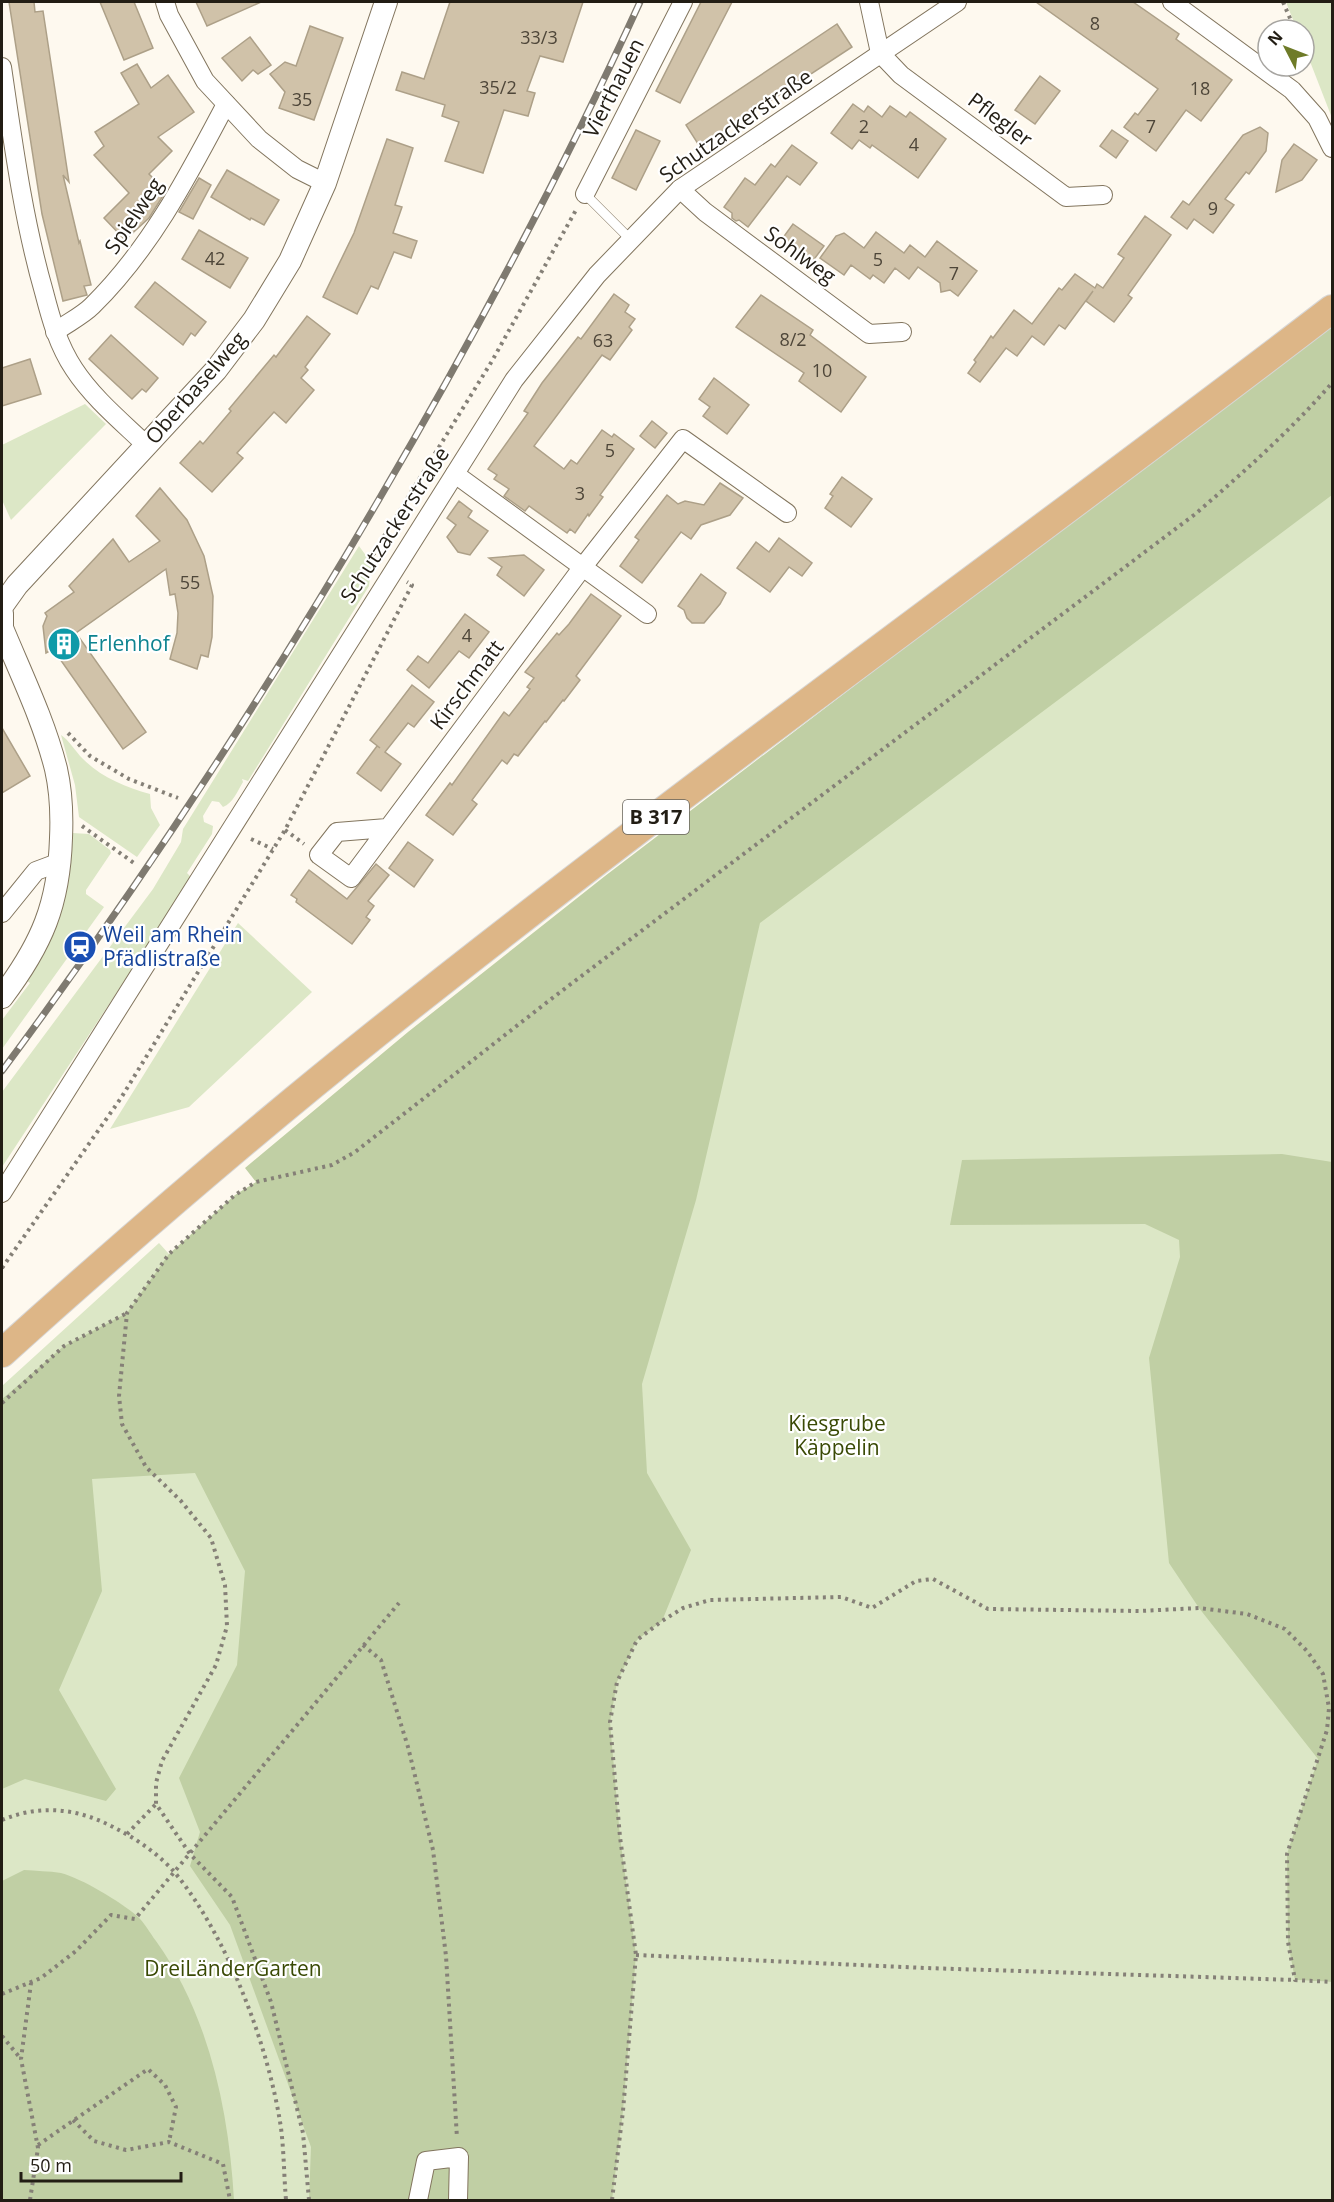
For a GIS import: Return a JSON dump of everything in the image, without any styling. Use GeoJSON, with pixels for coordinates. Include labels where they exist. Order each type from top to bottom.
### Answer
{"type":"FeatureCollection","features":[{"type":"Feature","properties":{"kind":"main road","name":"B 317"},"geometry":{"type":"LineString","coordinates":[[2,1353],[137,1232],[258,1130],[558,891],[1332,309]]}},
{"type":"Feature","properties":{"kind":"street"},"geometry":{"type":"LineString","coordinates":[[165,2],[169,15],[205,81],[259,139],[297,169],[325,183]]}},
{"type":"Feature","properties":{"kind":"street","name":"Oberbaselweg"},"geometry":{"type":"LineString","coordinates":[[2,606],[17,585],[216,370],[254,320],[290,261],[325,183],[386,2]]}},
{"type":"Feature","properties":{"kind":"street","name":"Vierthauen"},"geometry":{"type":"LineString","coordinates":[[585,194],[683,2]]}},
{"type":"Feature","properties":{"kind":"street"},"geometry":{"type":"LineString","coordinates":[[869,2],[880,53]]}},
{"type":"Feature","properties":{"kind":"street","name":"Schutzackerstraße"},"geometry":{"type":"LineString","coordinates":[[2,1193],[514,380],[597,275],[680,189],[957,2]]}},
{"type":"Feature","properties":{"kind":"street"},"geometry":{"type":"LineString","coordinates":[[1172,2],[1292,90],[1317,118],[1332,148]]}},
{"type":"Feature","properties":{"kind":"street","name":"Pflegler"},"geometry":{"type":"LineString","coordinates":[[880,53],[902,75],[1066,197],[1103,195]]}},
{"type":"Feature","properties":{"kind":"street"},"geometry":{"type":"LineString","coordinates":[[2,67],[36,267],[55,332],[73,368],[93,394],[146,445]]}},
{"type":"Feature","properties":{"kind":"street","name":"Spielweg"},"geometry":{"type":"LineString","coordinates":[[55,332],[91,307],[131,264],[163,219],[226,104]]}},
{"type":"Feature","properties":{"kind":"street","name":"Sohlweg"},"geometry":{"type":"LineString","coordinates":[[680,189],[705,212],[869,334],[902,332]]}},
{"type":"Feature","properties":{"kind":"street","name":"Kirschmatt"},"geometry":{"type":"LineString","coordinates":[[387,828],[582,568],[683,439],[787,513]]}},
{"type":"Feature","properties":{"kind":"street"},"geometry":{"type":"LineString","coordinates":[[455,474],[647,614]]}},
{"type":"Feature","properties":{"kind":"street"},"geometry":{"type":"LineString","coordinates":[[2,614],[2,628],[39,717],[57,771],[62,823],[60,862],[54,902],[44,928],[17,977],[2,997]]}},
{"type":"Feature","properties":{"kind":"street"},"geometry":{"type":"LineString","coordinates":[[2,913],[36,871],[60,862]]}},
{"type":"Feature","properties":{"kind":"street"},"geometry":{"type":"LineString","coordinates":[[418,2200],[426,2161],[459,2157],[458,2200]]}},
{"type":"Feature","properties":{"kind":"lane"},"geometry":{"type":"LineString","coordinates":[[585,194],[631,240]]}},
{"type":"Feature","properties":{"kind":"path"},"geometry":{"type":"LineString","coordinates":[[1283,2],[1290,18]]}},
{"type":"Feature","properties":{"kind":"path"},"geometry":{"type":"LineString","coordinates":[[2,1268],[122,1098],[285,830],[412,585],[373,555],[492,361],[585,194]]}},
{"type":"Feature","properties":{"kind":"path"},"geometry":{"type":"LineString","coordinates":[[2,1403],[64,1346],[127,1313],[169,1254],[235,1195],[256,1182],[332,1165],[355,1152],[555,996],[1194,515],[1257,461],[1332,383]]}},
{"type":"Feature","properties":{"kind":"path"},"geometry":{"type":"LineString","coordinates":[[39,717],[52,716],[90,756],[129,779],[178,798]]}},
{"type":"Feature","properties":{"kind":"path"},"geometry":{"type":"LineString","coordinates":[[62,823],[77,822],[134,863]]}},
{"type":"Feature","properties":{"kind":"path"},"geometry":{"type":"LineString","coordinates":[[251,839],[273,849]]}},
{"type":"Feature","properties":{"kind":"path"},"geometry":{"type":"LineString","coordinates":[[127,1313],[119,1396],[122,1424],[146,1467],[181,1501],[211,1538],[225,1585],[226,1626],[216,1665],[162,1761],[156,1783],[156,1804],[190,1854],[232,1897],[271,2002],[303,2133],[309,2200]]}},
{"type":"Feature","properties":{"kind":"path"},"geometry":{"type":"LineString","coordinates":[[612,2200],[623,2111],[636,1955],[620,1837],[610,1722],[617,1682],[637,1640],[683,1608],[710,1600],[841,1597],[872,1608],[916,1581],[933,1579],[988,1609],[1139,1611],[1198,1608],[1247,1614],[1285,1629],[1307,1651],[1323,1674],[1329,1708],[1327,1730],[1287,1854],[1288,1942],[1295,1980]]}},
{"type":"Feature","properties":{"kind":"path"},"geometry":{"type":"LineString","coordinates":[[2,1994],[41,1978],[76,1951],[111,1915],[135,1919],[399,1604]]}},
{"type":"Feature","properties":{"kind":"path"},"geometry":{"type":"LineString","coordinates":[[363,1645],[381,1660],[408,1747],[433,1850],[446,1956],[459,2157]]}},
{"type":"Feature","properties":{"kind":"path"},"geometry":{"type":"LineString","coordinates":[[127,1834],[156,1804]]}},
{"type":"Feature","properties":{"kind":"path"},"geometry":{"type":"LineString","coordinates":[[2,1820],[17,1813],[42,1809],[74,1811],[127,1834],[143,1844],[175,1873],[202,1911],[224,1952],[256,2032],[267,2065],[280,2128],[286,2200]]}},
{"type":"Feature","properties":{"kind":"path"},"geometry":{"type":"LineString","coordinates":[[636,1955],[1332,1982]]}},
{"type":"Feature","properties":{"kind":"path"},"geometry":{"type":"LineString","coordinates":[[30,2200],[38,2145],[21,2059],[31,1983]]}},
{"type":"Feature","properties":{"kind":"path"},"geometry":{"type":"LineString","coordinates":[[2,2036],[21,2059]]}},
{"type":"Feature","properties":{"kind":"path"},"geometry":{"type":"LineString","coordinates":[[38,2145],[148,2069],[165,2085],[176,2107],[169,2142]]}},
{"type":"Feature","properties":{"kind":"path"},"geometry":{"type":"LineString","coordinates":[[73,2120],[94,2141],[126,2150],[169,2142],[223,2164],[230,2200]]}},
{"type":"Feature","properties":{"kind":"green space"},"geometry":{"type":"Polygon","coordinates":[[[1286,2],[1332,2],[1332,118],[1316,77],[1316,18],[1292,18],[1286,2]]]}},
{"type":"Feature","properties":{"kind":"green space"},"geometry":{"type":"Polygon","coordinates":[[[1332,321],[1332,495],[760,923],[696,1200],[642,1384],[647,1473],[691,1550],[662,1621],[637,1640],[617,1682],[610,1722],[620,1837],[636,1955],[623,2111],[612,2200],[309,2200],[311,2147],[230,1925],[190,1866],[200,1832],[179,1778],[237,1665],[245,1571],[195,1473],[92,1479],[102,1591],[59,1690],[116,1789],[106,1801],[25,1779],[2,1789],[2,1399],[64,1346],[127,1313],[169,1254],[235,1195],[256,1182],[245,1168],[408,1032],[605,876],[1332,321]]]}},
{"type":"Feature","properties":{"kind":"green space"},"geometry":{"type":"Polygon","coordinates":[[[85,404],[106,424],[11,520],[2,500],[2,445],[85,404]]]}},
{"type":"Feature","properties":{"kind":"green space","name":"Kiesgrube Käppelin"},"geometry":{"type":"Polygon","coordinates":[[[1332,423],[1332,1957],[1295,1980],[1332,1982],[1332,2200],[2,2200],[2,1386],[159,1243],[169,1254],[256,1293],[1332,423]]]}},
{"type":"Feature","properties":{"kind":"green space"},"geometry":{"type":"Polygon","coordinates":[[[359,546],[375,568],[370,577],[369,586],[248,781],[242,779],[243,782],[237,793],[223,807],[219,802],[212,801],[203,816],[204,822],[213,826],[212,834],[187,873],[192,878],[2,1167],[2,1092],[153,889],[181,842],[183,829],[359,546]]]}},
{"type":"Feature","properties":{"kind":"green space"},"geometry":{"type":"Polygon","coordinates":[[[61,735],[83,759],[98,771],[123,785],[150,794],[151,808],[160,825],[137,857],[79,817],[75,785],[61,735]]]}},
{"type":"Feature","properties":{"kind":"green space"},"geometry":{"type":"Polygon","coordinates":[[[73,833],[89,834],[110,850],[111,853],[86,890],[86,894],[104,907],[2,1049],[2,1020],[30,983],[24,979],[66,889],[73,833]]]}},
{"type":"Feature","properties":{"kind":"green space"},"geometry":{"type":"Polygon","coordinates":[[[238,923],[312,992],[189,1107],[110,1129],[238,923]]]}},
{"type":"Feature","properties":{"kind":"green space"},"geometry":{"type":"Polygon","coordinates":[[[1282,1154],[1332,1162],[1332,1982],[1295,1980],[1288,1942],[1287,1854],[1318,1759],[1199,1608],[1169,1563],[1149,1358],[1180,1257],[1179,1240],[1145,1224],[950,1225],[962,1160],[1282,1154]]]}},
{"type":"Feature","properties":{"kind":"green space"},"geometry":{"type":"Polygon","coordinates":[[[24,1870],[61,1873],[90,1885],[137,1916],[156,1941],[190,2000],[213,2065],[227,2132],[234,2200],[2,2200],[2,1881],[24,1870]]]}},
{"type":"Feature","properties":{"kind":"building"},"geometry":{"type":"Polygon","coordinates":[[[9,2],[34,2],[35,12],[43,11],[69,182],[63,175],[91,285],[84,286],[87,295],[63,301],[42,214],[9,2]]]}},
{"type":"Feature","properties":{"kind":"building"},"geometry":{"type":"Polygon","coordinates":[[[100,2],[134,2],[153,48],[124,60],[100,2]]]}},
{"type":"Feature","properties":{"kind":"building"},"geometry":{"type":"Polygon","coordinates":[[[196,2],[261,2],[207,26],[196,2]]]}},
{"type":"Feature","properties":{"kind":"building"},"geometry":{"type":"Polygon","coordinates":[[[450,2],[583,2],[563,62],[540,56],[527,91],[535,93],[528,116],[504,110],[483,173],[445,161],[459,122],[442,116],[445,105],[396,90],[402,72],[424,79],[450,2]]]}},
{"type":"Feature","properties":{"kind":"building"},"geometry":{"type":"Polygon","coordinates":[[[701,2],[732,2],[680,103],[656,91],[701,2]]]}},
{"type":"Feature","properties":{"kind":"building"},"geometry":{"type":"Polygon","coordinates":[[[1036,2],[1133,2],[1179,34],[1176,39],[1232,80],[1201,121],[1186,110],[1156,151],[1124,127],[1135,113],[1138,115],[1158,89],[1036,2]]]}},
{"type":"Feature","properties":{"kind":"building"},"geometry":{"type":"Polygon","coordinates":[[[837,24],[852,47],[700,147],[686,125],[837,24]]]}},
{"type":"Feature","properties":{"kind":"building"},"geometry":{"type":"Polygon","coordinates":[[[310,26],[343,38],[314,120],[279,108],[285,92],[270,74],[285,62],[296,66],[310,26]]]}},
{"type":"Feature","properties":{"kind":"building"},"geometry":{"type":"Polygon","coordinates":[[[250,37],[271,65],[258,74],[253,70],[242,81],[222,58],[250,37]]]}},
{"type":"Feature","properties":{"kind":"building"},"geometry":{"type":"Polygon","coordinates":[[[137,64],[151,88],[168,75],[194,112],[158,137],[172,151],[149,174],[166,191],[149,218],[125,240],[104,218],[129,193],[94,155],[104,146],[95,132],[139,104],[121,73],[137,64]]]}},
{"type":"Feature","properties":{"kind":"building"},"geometry":{"type":"Polygon","coordinates":[[[1040,76],[1060,91],[1035,124],[1015,110],[1040,76]]]}},
{"type":"Feature","properties":{"kind":"building"},"geometry":{"type":"Polygon","coordinates":[[[853,104],[864,112],[868,106],[882,117],[890,106],[906,117],[910,112],[946,139],[918,178],[872,145],[870,148],[859,140],[852,149],[831,133],[853,104]]]}},
{"type":"Feature","properties":{"kind":"building"},"geometry":{"type":"Polygon","coordinates":[[[1260,127],[1268,133],[1266,151],[1249,174],[1246,172],[1225,199],[1234,205],[1213,233],[1194,219],[1187,229],[1171,217],[1183,201],[1189,205],[1243,135],[1260,127]]]}},
{"type":"Feature","properties":{"kind":"building"},"geometry":{"type":"Polygon","coordinates":[[[636,130],[660,141],[636,190],[612,178],[636,130]]]}},
{"type":"Feature","properties":{"kind":"building"},"geometry":{"type":"Polygon","coordinates":[[[1112,130],[1128,141],[1116,158],[1100,146],[1112,130]]]}},
{"type":"Feature","properties":{"kind":"building"},"geometry":{"type":"Polygon","coordinates":[[[387,139],[413,148],[395,205],[402,207],[393,233],[417,241],[411,258],[394,252],[378,289],[371,286],[357,314],[323,297],[354,233],[387,139]]]}},
{"type":"Feature","properties":{"kind":"building"},"geometry":{"type":"Polygon","coordinates":[[[1294,144],[1317,160],[1302,180],[1276,192],[1282,160],[1294,144]]]}},
{"type":"Feature","properties":{"kind":"building"},"geometry":{"type":"Polygon","coordinates":[[[792,145],[817,163],[800,185],[787,176],[748,227],[732,218],[732,213],[724,207],[745,178],[755,185],[771,164],[775,167],[792,145]]]}},
{"type":"Feature","properties":{"kind":"building"},"geometry":{"type":"Polygon","coordinates":[[[227,170],[279,200],[264,225],[251,218],[250,220],[211,197],[227,170]]]}},
{"type":"Feature","properties":{"kind":"building"},"geometry":{"type":"Polygon","coordinates":[[[199,178],[211,185],[193,219],[179,212],[199,178]]]}},
{"type":"Feature","properties":{"kind":"building"},"geometry":{"type":"Polygon","coordinates":[[[1145,216],[1171,235],[1128,295],[1132,298],[1114,322],[1086,301],[1093,291],[1065,329],[1059,325],[1044,345],[1032,336],[1017,356],[1006,348],[980,382],[968,373],[991,336],[993,338],[1014,310],[1032,324],[1059,288],[1062,290],[1075,274],[1095,288],[1097,284],[1103,288],[1124,258],[1118,254],[1145,216]]]}},
{"type":"Feature","properties":{"kind":"building"},"geometry":{"type":"Polygon","coordinates":[[[793,224],[824,246],[812,262],[782,239],[793,224]]]}},
{"type":"Feature","properties":{"kind":"building"},"geometry":{"type":"Polygon","coordinates":[[[199,230],[248,258],[230,288],[182,259],[199,230]]]}},
{"type":"Feature","properties":{"kind":"building"},"geometry":{"type":"Polygon","coordinates":[[[876,232],[904,253],[910,245],[925,257],[937,241],[977,271],[958,296],[950,290],[941,292],[940,283],[918,267],[909,279],[895,268],[884,283],[873,275],[870,279],[851,265],[844,275],[820,258],[836,236],[844,233],[864,248],[876,232]]]}},
{"type":"Feature","properties":{"kind":"building"},"geometry":{"type":"Polygon","coordinates":[[[155,282],[206,322],[195,336],[191,333],[183,345],[135,307],[155,282]]]}},
{"type":"Feature","properties":{"kind":"building"},"geometry":{"type":"Polygon","coordinates":[[[614,294],[629,305],[625,312],[635,319],[629,327],[632,330],[610,360],[602,355],[534,446],[564,469],[571,460],[577,464],[602,430],[612,437],[614,434],[634,449],[600,495],[603,497],[589,516],[588,514],[575,533],[570,529],[567,533],[529,506],[525,511],[504,496],[509,489],[494,479],[497,475],[488,469],[528,413],[524,411],[542,383],[578,337],[581,339],[614,294]]]}},
{"type":"Feature","properties":{"kind":"building"},"geometry":{"type":"Polygon","coordinates":[[[761,295],[813,330],[810,335],[866,377],[841,412],[799,381],[804,373],[736,327],[761,295]]]}},
{"type":"Feature","properties":{"kind":"building"},"geometry":{"type":"Polygon","coordinates":[[[307,316],[330,334],[305,367],[308,370],[301,378],[314,390],[286,423],[274,412],[237,453],[243,458],[212,492],[180,463],[200,441],[203,444],[231,411],[229,409],[274,355],[276,357],[307,316]]]}},
{"type":"Feature","properties":{"kind":"building"},"geometry":{"type":"Polygon","coordinates":[[[111,335],[158,378],[146,392],[142,389],[132,399],[89,359],[111,335]]]}},
{"type":"Feature","properties":{"kind":"building"},"geometry":{"type":"Polygon","coordinates":[[[30,359],[41,394],[2,406],[2,368],[30,359]]]}},
{"type":"Feature","properties":{"kind":"building"},"geometry":{"type":"Polygon","coordinates":[[[714,378],[749,405],[727,434],[703,416],[710,407],[699,399],[714,378]]]}},
{"type":"Feature","properties":{"kind":"building"},"geometry":{"type":"Polygon","coordinates":[[[652,421],[667,433],[655,448],[640,436],[652,421]]]}},
{"type":"Feature","properties":{"kind":"building"},"geometry":{"type":"Polygon","coordinates":[[[842,477],[872,499],[851,527],[825,508],[833,496],[830,494],[842,477]]]}},
{"type":"Feature","properties":{"kind":"building"},"geometry":{"type":"Polygon","coordinates":[[[720,483],[743,498],[730,515],[701,525],[691,539],[681,532],[642,583],[620,566],[639,540],[635,537],[667,495],[678,504],[685,501],[704,505],[720,483]]]}},
{"type":"Feature","properties":{"kind":"building"},"geometry":{"type":"Polygon","coordinates":[[[160,488],[187,520],[204,556],[213,596],[212,637],[208,657],[201,655],[197,669],[170,659],[177,633],[178,613],[175,594],[170,595],[166,569],[76,633],[146,732],[123,749],[53,649],[46,653],[43,626],[47,616],[45,613],[74,592],[69,586],[113,539],[129,562],[160,541],[136,516],[160,488]]]}},
{"type":"Feature","properties":{"kind":"building"},"geometry":{"type":"Polygon","coordinates":[[[459,501],[472,511],[468,517],[488,531],[470,555],[458,552],[447,537],[456,525],[447,518],[459,501]]]}},
{"type":"Feature","properties":{"kind":"building"},"geometry":{"type":"Polygon","coordinates":[[[779,538],[812,563],[802,576],[789,567],[770,592],[737,568],[756,542],[769,552],[779,538]]]}},
{"type":"Feature","properties":{"kind":"building"},"geometry":{"type":"Polygon","coordinates":[[[524,555],[544,570],[524,596],[497,575],[502,567],[489,558],[524,555]]]}},
{"type":"Feature","properties":{"kind":"building"},"geometry":{"type":"Polygon","coordinates":[[[701,574],[726,593],[704,623],[692,623],[684,610],[678,606],[701,574]]]}},
{"type":"Feature","properties":{"kind":"building"},"geometry":{"type":"Polygon","coordinates":[[[591,594],[621,616],[576,676],[580,680],[564,701],[518,756],[514,754],[507,764],[502,760],[472,800],[477,804],[453,835],[426,815],[450,783],[452,785],[504,712],[509,716],[530,689],[527,687],[534,678],[525,672],[557,633],[559,635],[569,624],[591,594]]]}},
{"type":"Feature","properties":{"kind":"building"},"geometry":{"type":"Polygon","coordinates":[[[465,614],[489,632],[469,658],[459,651],[429,688],[407,670],[418,656],[428,663],[465,614]]]}},
{"type":"Feature","properties":{"kind":"building"},"geometry":{"type":"Polygon","coordinates":[[[412,685],[434,702],[414,727],[408,723],[385,752],[401,764],[381,791],[357,773],[377,746],[380,748],[370,740],[412,685]]]}},
{"type":"Feature","properties":{"kind":"building"},"geometry":{"type":"Polygon","coordinates":[[[2,728],[30,776],[2,793],[2,728]]]}},
{"type":"Feature","properties":{"kind":"building"},"geometry":{"type":"Polygon","coordinates":[[[408,842],[433,860],[414,887],[389,868],[408,842]]]}},
{"type":"Feature","properties":{"kind":"building"},"geometry":{"type":"Polygon","coordinates":[[[376,864],[389,875],[368,901],[374,906],[366,917],[370,920],[352,944],[296,902],[297,899],[291,895],[309,870],[347,899],[376,864]]]}},
{"type":"Feature","properties":{"kind":"railway"},"geometry":{"type":"LineString","coordinates":[[2,1071],[102,932],[198,791],[334,575],[482,317],[580,129],[640,2]]}},
{"type":"Feature","properties":{"kind":"place","name":"Erlenhof"},"geometry":{"type":"Point","coordinates":[64,644]}},
{"type":"Feature","properties":{"kind":"place","name":"Weil am Rhein Pfädlistraße"},"geometry":{"type":"Point","coordinates":[80,947]}},
{"type":"Feature","properties":{"kind":"park label","name":"DreiLänderGarten"},"geometry":{"type":"Point","coordinates":[233,1969]}}]}
